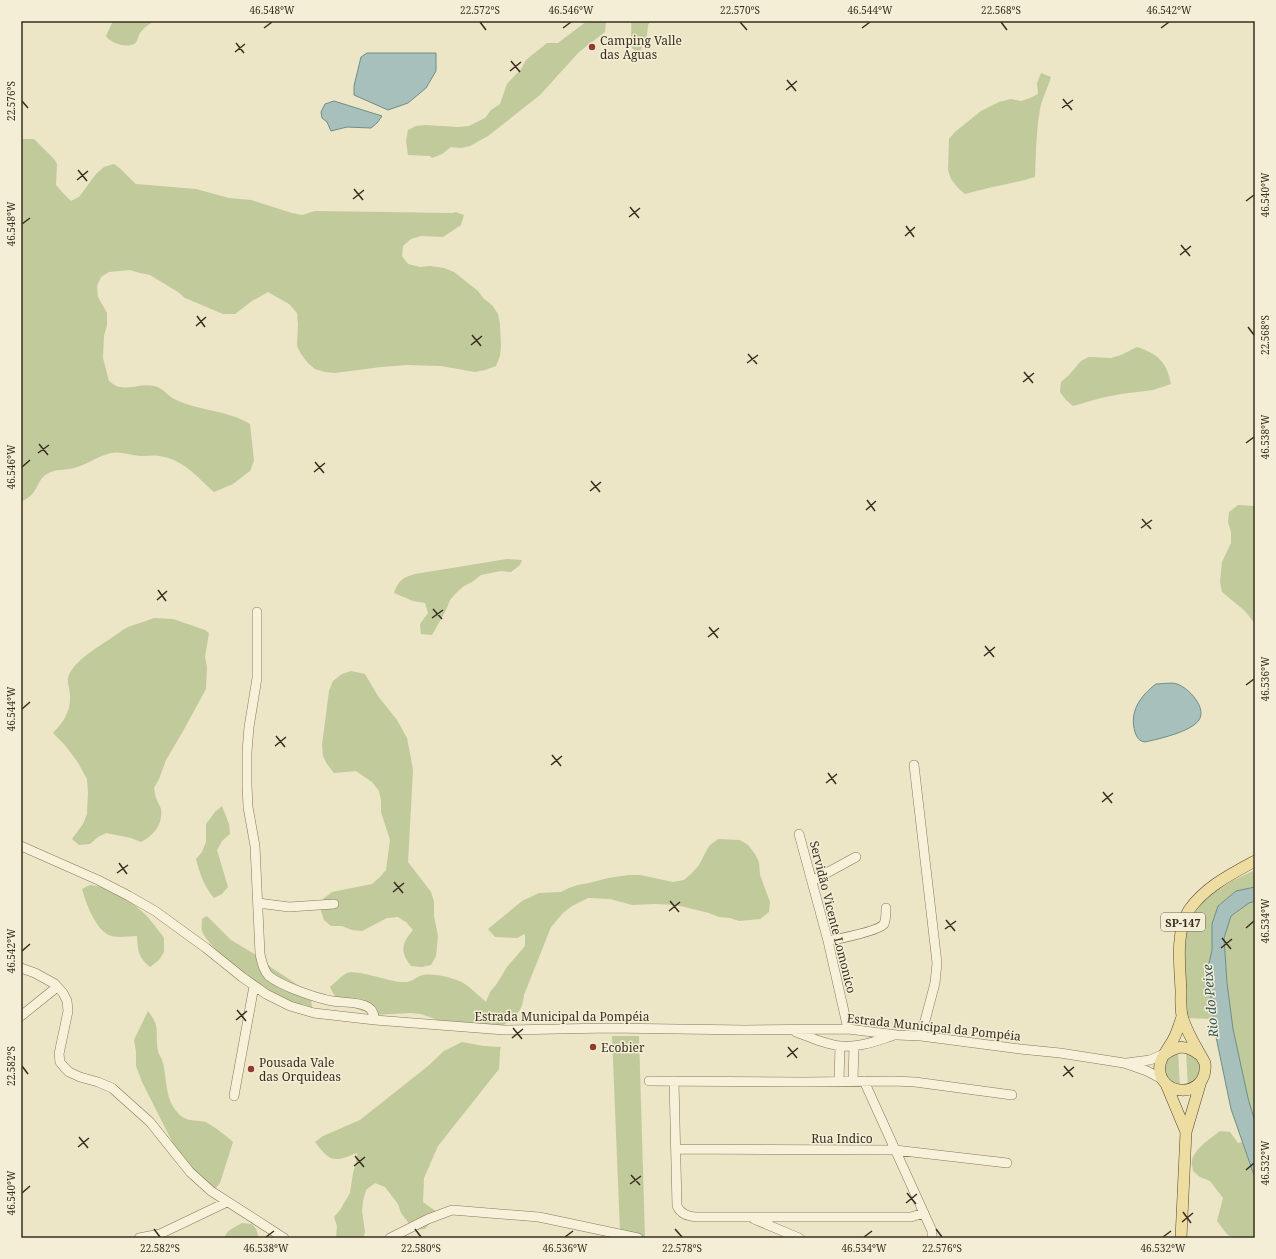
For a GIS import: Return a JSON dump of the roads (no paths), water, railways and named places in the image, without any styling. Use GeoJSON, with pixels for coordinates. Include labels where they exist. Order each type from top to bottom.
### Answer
{"type":"FeatureCollection","features":[{"type":"Feature","properties":{"kind":"main road","name":"SP-147"},"geometry":{"type":"LineString","coordinates":[[1201,1056],[1182,1017],[1179,954],[1183,922],[1188,911],[1208,890],[1230,875],[1255,861]]}},
{"type":"Feature","properties":{"kind":"main road","name":"SP-147"},"geometry":{"type":"LineString","coordinates":[[1164,1054],[1174,1039],[1182,1017]]}},
{"type":"Feature","properties":{"kind":"main road"},"geometry":{"type":"LineString","coordinates":[[1181,1238],[1186,1132],[1206,1068],[1201,1056],[1189,1049],[1180,1047],[1174,1048],[1164,1054],[1160,1067],[1164,1081],[1186,1132]]}},
{"type":"Feature","properties":{"kind":"main road"},"geometry":{"type":"LineString","coordinates":[[1164,1081],[1173,1088],[1182,1091],[1190,1090],[1201,1080]]}},
{"type":"Feature","properties":{"kind":"street"},"geometry":{"type":"LineString","coordinates":[[257,612],[257,678],[249,727],[247,786],[248,807],[255,846],[260,954],[263,967],[269,976],[286,986],[331,1001],[355,1003],[368,1007],[372,1010],[375,1020]]}},
{"type":"Feature","properties":{"kind":"street"},"geometry":{"type":"LineString","coordinates":[[914,765],[937,963],[935,984],[922,1036]]}},
{"type":"Feature","properties":{"kind":"street","name":"Servidão Vicente Lomonico"},"geometry":{"type":"LineString","coordinates":[[799,834],[828,941],[848,1029]]}},
{"type":"Feature","properties":{"kind":"street","name":"Estrada Municipal da Pompéia"},"geometry":{"type":"LineString","coordinates":[[21,846],[98,880],[129,896],[155,911],[266,994],[290,1006],[314,1012],[375,1020],[504,1030],[609,1028],[745,1030],[848,1029],[897,1035],[922,1036],[1060,1053],[1124,1063],[1147,1071],[1164,1081]]}},
{"type":"Feature","properties":{"kind":"street"},"geometry":{"type":"LineString","coordinates":[[812,881],[856,857]]}},
{"type":"Feature","properties":{"kind":"street"},"geometry":{"type":"LineString","coordinates":[[258,903],[289,906],[334,904]]}},
{"type":"Feature","properties":{"kind":"street"},"geometry":{"type":"LineString","coordinates":[[828,941],[880,927],[885,921],[886,908]]}},
{"type":"Feature","properties":{"kind":"street"},"geometry":{"type":"LineString","coordinates":[[21,968],[35,973],[55,984],[63,993],[67,1002],[68,1010],[59,1054],[60,1062],[69,1072],[112,1088],[150,1122],[190,1172],[211,1191],[284,1238]]}},
{"type":"Feature","properties":{"kind":"street"},"geometry":{"type":"LineString","coordinates":[[21,1016],[57,986]]}},
{"type":"Feature","properties":{"kind":"street"},"geometry":{"type":"LineString","coordinates":[[234,1096],[254,986]]}},
{"type":"Feature","properties":{"kind":"street"},"geometry":{"type":"LineString","coordinates":[[790,1029],[830,1044],[840,1046],[854,1046],[897,1035]]}},
{"type":"Feature","properties":{"kind":"street"},"geometry":{"type":"LineString","coordinates":[[839,1081],[840,1046]]}},
{"type":"Feature","properties":{"kind":"street"},"geometry":{"type":"LineString","coordinates":[[853,1081],[854,1046]]}},
{"type":"Feature","properties":{"kind":"street","name":"Estrada Municipal da Pompéia"},"geometry":{"type":"LineString","coordinates":[[1124,1063],[1150,1060],[1164,1054]]}},
{"type":"Feature","properties":{"kind":"street"},"geometry":{"type":"LineString","coordinates":[[649,1081],[894,1081],[915,1082],[1012,1096]]}},
{"type":"Feature","properties":{"kind":"street"},"geometry":{"type":"LineString","coordinates":[[674,1081],[677,1206],[684,1214],[696,1217],[911,1217],[924,1213]]}},
{"type":"Feature","properties":{"kind":"street"},"geometry":{"type":"LineString","coordinates":[[864,1081],[932,1231],[932,1238]]}},
{"type":"Feature","properties":{"kind":"street","name":"Rua Indico"},"geometry":{"type":"LineString","coordinates":[[676,1149],[895,1150],[1007,1163]]}},
{"type":"Feature","properties":{"kind":"street"},"geometry":{"type":"LineString","coordinates":[[138,1238],[160,1234],[227,1202]]}},
{"type":"Feature","properties":{"kind":"street"},"geometry":{"type":"LineString","coordinates":[[390,1238],[428,1219],[452,1210],[539,1217],[638,1238]]}},
{"type":"Feature","properties":{"kind":"street"},"geometry":{"type":"LineString","coordinates":[[749,1217],[799,1238]]}},
{"type":"Feature","properties":{"kind":"water"},"geometry":{"type":"Polygon","coordinates":[[[367,53],[436,53],[436,71],[426,88],[408,103],[388,110],[354,95],[354,86],[361,57],[367,53]]]}},
{"type":"Feature","properties":{"kind":"water"},"geometry":{"type":"Polygon","coordinates":[[[334,101],[382,116],[371,128],[347,127],[331,131],[327,122],[322,118],[321,112],[325,104],[334,101]]]}},
{"type":"Feature","properties":{"kind":"water"},"geometry":{"type":"Polygon","coordinates":[[[1172,683],[1182,686],[1196,699],[1201,710],[1201,715],[1199,720],[1189,728],[1158,739],[1143,742],[1135,732],[1135,711],[1141,699],[1156,684],[1172,683]]]}},
{"type":"Feature","properties":{"kind":"water"},"geometry":{"type":"Polygon","coordinates":[[[1255,887],[1255,901],[1249,903],[1231,916],[1224,938],[1227,983],[1233,1029],[1248,1098],[1255,1122],[1255,1178],[1231,1109],[1215,1032],[1210,990],[1205,981],[1212,950],[1212,924],[1218,906],[1236,891],[1255,887]]]}},
{"type":"Feature","properties":{"kind":"place","name":"Camping Valle das Aguas"},"geometry":{"type":"Point","coordinates":[592,47]}},
{"type":"Feature","properties":{"kind":"place","name":"Ecobier"},"geometry":{"type":"Point","coordinates":[593,1047]}},
{"type":"Feature","properties":{"kind":"place","name":"Pousada Vale das Orquideas"},"geometry":{"type":"Point","coordinates":[251,1069]}},
{"type":"Feature","properties":{"kind":"water label","name":"Rio do Peixe"},"geometry":{"type":"Point","coordinates":[1210,1001]}}]}
